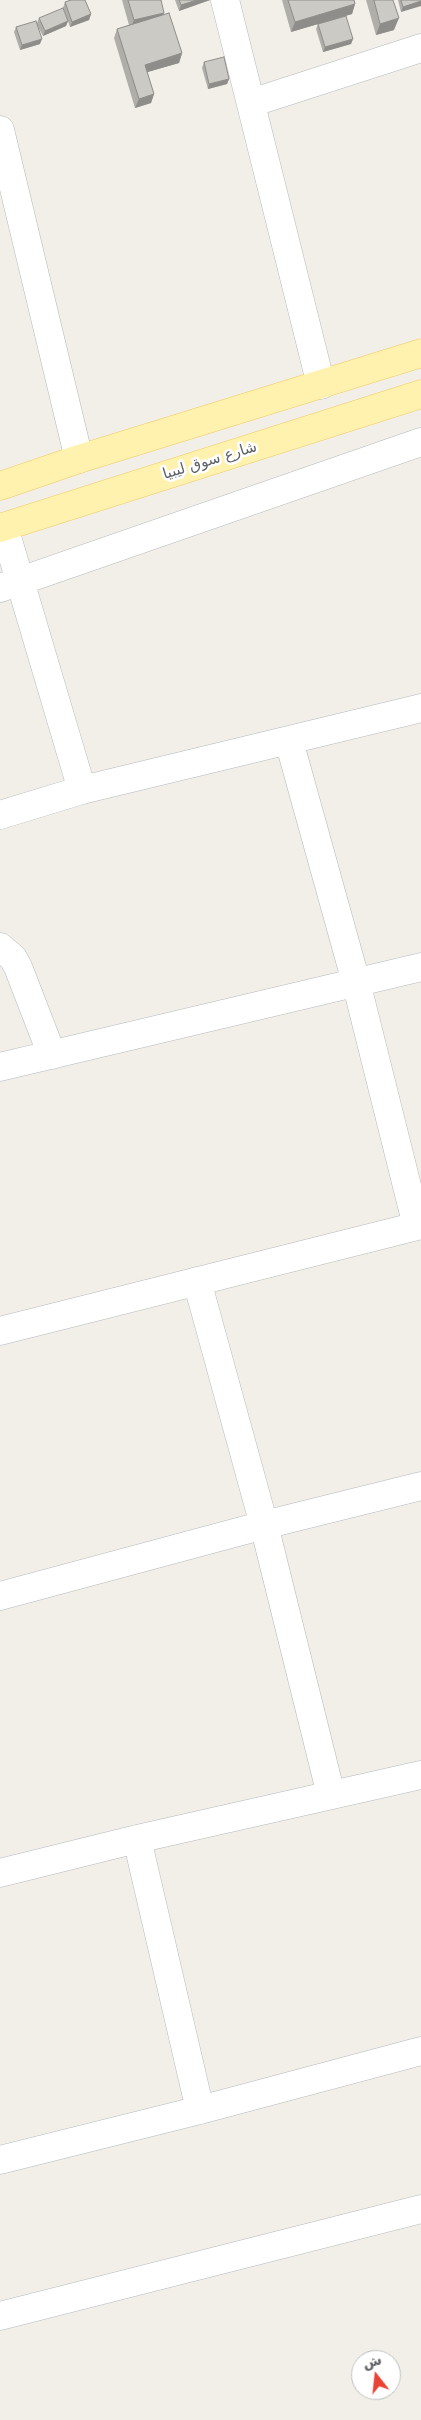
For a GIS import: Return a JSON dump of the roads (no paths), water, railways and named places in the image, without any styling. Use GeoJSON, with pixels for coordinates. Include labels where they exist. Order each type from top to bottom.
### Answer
{"type":"FeatureCollection","features":[{"type":"Feature","properties":{"kind":"main road"},"geometry":{"type":"LineString","coordinates":[[0,486],[79,459],[421,353]]}},
{"type":"Feature","properties":{"kind":"main road","name":"شارع سوق ليبيا"},"geometry":{"type":"LineString","coordinates":[[2,528],[421,394]]}},
{"type":"Feature","properties":{"kind":"street"},"geometry":{"type":"LineString","coordinates":[[225,0],[321,385]]}},
{"type":"Feature","properties":{"kind":"street"},"geometry":{"type":"LineString","coordinates":[[251,103],[421,48]]}},
{"type":"Feature","properties":{"kind":"street"},"geometry":{"type":"LineString","coordinates":[[0,130],[79,459]]}},
{"type":"Feature","properties":{"kind":"street"},"geometry":{"type":"LineString","coordinates":[[10,585],[421,442]]}},
{"type":"Feature","properties":{"kind":"street"},"geometry":{"type":"LineString","coordinates":[[2,528],[10,585],[82,790]]}},
{"type":"Feature","properties":{"kind":"street"},"geometry":{"type":"LineString","coordinates":[[0,815],[82,790],[421,708]]}},
{"type":"Feature","properties":{"kind":"street"},"geometry":{"type":"LineString","coordinates":[[0,1331],[419,1225],[356,982],[289,741]]}},
{"type":"Feature","properties":{"kind":"street"},"geometry":{"type":"LineString","coordinates":[[0,947],[13,958],[18,967],[52,1055]]}},
{"type":"Feature","properties":{"kind":"street"},"geometry":{"type":"LineString","coordinates":[[0,1067],[421,967]]}},
{"type":"Feature","properties":{"kind":"street"},"geometry":{"type":"LineString","coordinates":[[197,1281],[264,1525],[331,1795]]}},
{"type":"Feature","properties":{"kind":"street"},"geometry":{"type":"LineString","coordinates":[[0,1596],[264,1525],[421,1486]]}},
{"type":"Feature","properties":{"kind":"street"},"geometry":{"type":"LineString","coordinates":[[0,1873],[137,1839],[421,1775]]}},
{"type":"Feature","properties":{"kind":"street"},"geometry":{"type":"LineString","coordinates":[[137,1839],[200,2110]]}},
{"type":"Feature","properties":{"kind":"street"},"geometry":{"type":"LineString","coordinates":[[0,2160],[420,2056]]}},
{"type":"Feature","properties":{"kind":"street"},"geometry":{"type":"LineString","coordinates":[[0,2316],[421,2209]]}}]}
